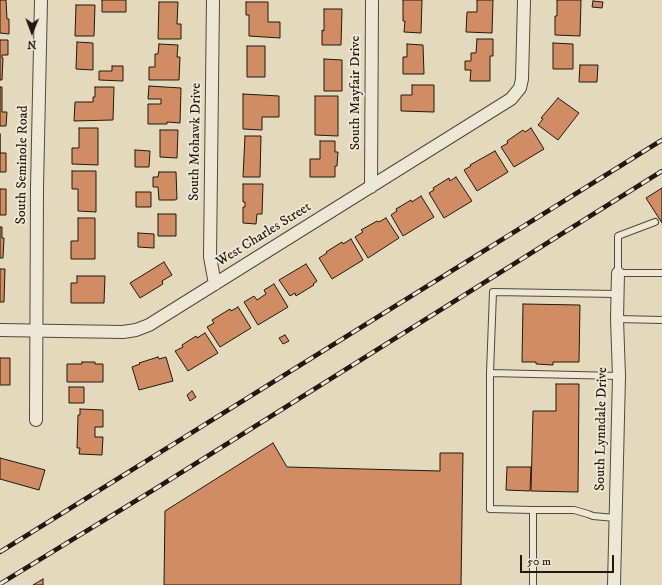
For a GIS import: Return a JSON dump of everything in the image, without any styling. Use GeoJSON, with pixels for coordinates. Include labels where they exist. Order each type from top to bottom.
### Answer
{"type":"FeatureCollection","features":[{"type":"Feature","properties":{"kind":"street","name":"South Seminole Road"},"geometry":{"type":"LineString","coordinates":[[36,420],[41,0]]}},
{"type":"Feature","properties":{"kind":"street","name":"South Mohawk Drive"},"geometry":{"type":"LineString","coordinates":[[213,0],[210,258],[215,284]]}},
{"type":"Feature","properties":{"kind":"street","name":"South Mayfair Drive"},"geometry":{"type":"LineString","coordinates":[[371,186],[372,0]]}},
{"type":"Feature","properties":{"kind":"street","name":"West Charles Street"},"geometry":{"type":"LineString","coordinates":[[0,330],[123,332],[136,330],[149,325],[511,99],[520,88],[523,68],[524,0]]}},
{"type":"Feature","properties":{"kind":"street","name":"South Lynndale Drive"},"geometry":{"type":"LineString","coordinates":[[614,585],[619,376],[617,319],[618,273]]}},
{"type":"Feature","properties":{"kind":"lane"},"geometry":{"type":"LineString","coordinates":[[655,222],[618,236],[618,273],[662,273]]}},
{"type":"Feature","properties":{"kind":"lane"},"geometry":{"type":"LineString","coordinates":[[615,518],[593,516],[574,510],[490,509],[490,373],[493,292],[617,294]]}},
{"type":"Feature","properties":{"kind":"lane"},"geometry":{"type":"LineString","coordinates":[[617,319],[662,320]]}},
{"type":"Feature","properties":{"kind":"lane"},"geometry":{"type":"LineString","coordinates":[[490,373],[619,376]]}},
{"type":"Feature","properties":{"kind":"lane"},"geometry":{"type":"LineString","coordinates":[[533,510],[533,585]]}},
{"type":"Feature","properties":{"kind":"building"},"geometry":{"type":"Polygon","coordinates":[[[0,0],[6,0],[7,19],[9,19],[9,34],[0,33],[0,0]]]}},
{"type":"Feature","properties":{"kind":"building"},"geometry":{"type":"Polygon","coordinates":[[[102,0],[126,0],[126,12],[102,12],[102,0]]]}},
{"type":"Feature","properties":{"kind":"building"},"geometry":{"type":"Polygon","coordinates":[[[403,0],[422,0],[421,33],[404,32],[405,21],[403,21],[403,0]]]}},
{"type":"Feature","properties":{"kind":"building"},"geometry":{"type":"Polygon","coordinates":[[[477,0],[493,0],[492,33],[466,32],[467,12],[477,12],[477,0]]]}},
{"type":"Feature","properties":{"kind":"building"},"geometry":{"type":"Polygon","coordinates":[[[557,0],[581,0],[580,36],[555,35],[557,0]]]}},
{"type":"Feature","properties":{"kind":"building"},"geometry":{"type":"Polygon","coordinates":[[[593,1],[603,2],[602,8],[592,7],[593,1]]]}},
{"type":"Feature","properties":{"kind":"building"},"geometry":{"type":"Polygon","coordinates":[[[159,2],[178,2],[177,24],[181,24],[181,39],[158,39],[159,2]]]}},
{"type":"Feature","properties":{"kind":"building"},"geometry":{"type":"Polygon","coordinates":[[[246,2],[268,2],[268,22],[280,22],[280,38],[249,36],[249,15],[246,15],[246,2]]]}},
{"type":"Feature","properties":{"kind":"building"},"geometry":{"type":"Polygon","coordinates":[[[76,5],[95,5],[94,36],[75,36],[76,5]]]}},
{"type":"Feature","properties":{"kind":"building"},"geometry":{"type":"Polygon","coordinates":[[[324,9],[342,9],[341,45],[322,45],[322,30],[324,31],[324,9]]]}},
{"type":"Feature","properties":{"kind":"building"},"geometry":{"type":"Polygon","coordinates":[[[477,39],[493,39],[493,56],[490,56],[490,81],[470,81],[471,70],[465,70],[465,61],[471,61],[471,53],[476,53],[477,39]]]}},
{"type":"Feature","properties":{"kind":"building"},"geometry":{"type":"Polygon","coordinates":[[[0,40],[8,40],[8,55],[2,55],[2,80],[0,80],[0,40]]]}},
{"type":"Feature","properties":{"kind":"building"},"geometry":{"type":"Polygon","coordinates":[[[77,42],[93,43],[93,70],[76,69],[77,42]]]}},
{"type":"Feature","properties":{"kind":"building"},"geometry":{"type":"Polygon","coordinates":[[[553,43],[573,44],[573,69],[553,69],[553,43]]]}},
{"type":"Feature","properties":{"kind":"building"},"geometry":{"type":"Polygon","coordinates":[[[159,44],[178,45],[177,57],[180,57],[179,80],[149,80],[149,67],[155,67],[155,54],[158,54],[159,44]]]}},
{"type":"Feature","properties":{"kind":"building"},"geometry":{"type":"Polygon","coordinates":[[[407,44],[423,45],[424,74],[403,74],[403,57],[407,57],[407,44]]]}},
{"type":"Feature","properties":{"kind":"building"},"geometry":{"type":"Polygon","coordinates":[[[247,46],[265,46],[265,77],[247,77],[247,46]]]}},
{"type":"Feature","properties":{"kind":"building"},"geometry":{"type":"Polygon","coordinates":[[[324,59],[342,60],[342,91],[324,91],[324,59]]]}},
{"type":"Feature","properties":{"kind":"building"},"geometry":{"type":"Polygon","coordinates":[[[580,65],[598,65],[597,82],[579,82],[580,65]]]}},
{"type":"Feature","properties":{"kind":"building"},"geometry":{"type":"Polygon","coordinates":[[[112,66],[123,66],[123,81],[99,80],[99,71],[112,71],[112,66]]]}},
{"type":"Feature","properties":{"kind":"building"},"geometry":{"type":"Polygon","coordinates":[[[412,85],[434,85],[434,112],[401,111],[401,95],[412,95],[412,85]]]}},
{"type":"Feature","properties":{"kind":"building"},"geometry":{"type":"Polygon","coordinates":[[[149,86],[181,88],[180,123],[167,122],[167,124],[148,124],[148,104],[161,104],[161,99],[148,99],[149,86]]]}},
{"type":"Feature","properties":{"kind":"building"},"geometry":{"type":"Polygon","coordinates":[[[0,87],[2,87],[2,112],[7,112],[6,126],[0,126],[0,87]]]}},
{"type":"Feature","properties":{"kind":"building"},"geometry":{"type":"Polygon","coordinates":[[[95,87],[114,87],[113,120],[74,121],[75,102],[93,102],[93,97],[95,97],[95,87]]]}},
{"type":"Feature","properties":{"kind":"building"},"geometry":{"type":"Polygon","coordinates":[[[243,94],[279,96],[279,117],[262,117],[262,130],[243,129],[243,94]]]}},
{"type":"Feature","properties":{"kind":"building"},"geometry":{"type":"Polygon","coordinates":[[[315,96],[338,96],[338,136],[315,135],[315,96]]]}},
{"type":"Feature","properties":{"kind":"building"},"geometry":{"type":"Polygon","coordinates":[[[558,98],[579,113],[558,140],[538,125],[543,119],[541,118],[558,98]]]}},
{"type":"Feature","properties":{"kind":"building"},"geometry":{"type":"Polygon","coordinates":[[[79,128],[98,128],[98,165],[72,164],[72,148],[79,148],[79,128]]]}},
{"type":"Feature","properties":{"kind":"building"},"geometry":{"type":"Polygon","coordinates":[[[531,128],[544,149],[514,167],[501,147],[523,130],[525,132],[531,128]]]}},
{"type":"Feature","properties":{"kind":"building"},"geometry":{"type":"Polygon","coordinates":[[[160,130],[178,130],[177,158],[160,157],[160,130]]]}},
{"type":"Feature","properties":{"kind":"building"},"geometry":{"type":"Polygon","coordinates":[[[245,136],[261,136],[260,177],[243,177],[245,136]]]}},
{"type":"Feature","properties":{"kind":"building"},"geometry":{"type":"Polygon","coordinates":[[[320,141],[335,141],[335,152],[338,152],[337,166],[335,166],[335,177],[310,177],[310,159],[320,159],[320,141]]]}},
{"type":"Feature","properties":{"kind":"building"},"geometry":{"type":"Polygon","coordinates":[[[135,150],[150,151],[149,167],[135,167],[135,150]]]}},
{"type":"Feature","properties":{"kind":"building"},"geometry":{"type":"Polygon","coordinates":[[[495,151],[508,172],[477,191],[464,170],[495,151]]]}},
{"type":"Feature","properties":{"kind":"building"},"geometry":{"type":"Polygon","coordinates":[[[0,153],[6,153],[6,172],[0,172],[0,153]]]}},
{"type":"Feature","properties":{"kind":"building"},"geometry":{"type":"Polygon","coordinates":[[[72,171],[96,171],[96,212],[78,211],[78,189],[72,189],[72,171]]]}},
{"type":"Feature","properties":{"kind":"building"},"geometry":{"type":"Polygon","coordinates":[[[159,172],[176,172],[177,199],[159,200],[158,187],[153,187],[153,177],[158,177],[159,172]]]}},
{"type":"Feature","properties":{"kind":"building"},"geometry":{"type":"Polygon","coordinates":[[[456,177],[472,201],[444,218],[429,193],[434,190],[433,188],[449,178],[450,181],[456,177]]]}},
{"type":"Feature","properties":{"kind":"building"},"geometry":{"type":"Polygon","coordinates":[[[243,184],[263,184],[262,214],[257,214],[256,224],[243,223],[243,207],[245,207],[245,202],[243,202],[243,184]]]}},
{"type":"Feature","properties":{"kind":"building"},"geometry":{"type":"Polygon","coordinates":[[[662,188],[662,223],[646,198],[662,188]]]}},
{"type":"Feature","properties":{"kind":"building"},"geometry":{"type":"Polygon","coordinates":[[[0,189],[6,189],[6,215],[0,215],[0,189]]]}},
{"type":"Feature","properties":{"kind":"building"},"geometry":{"type":"Polygon","coordinates":[[[136,192],[151,192],[151,207],[136,207],[136,192]]]}},
{"type":"Feature","properties":{"kind":"building"},"geometry":{"type":"Polygon","coordinates":[[[421,196],[434,217],[403,236],[391,215],[397,211],[396,209],[421,196]]]}},
{"type":"Feature","properties":{"kind":"building"},"geometry":{"type":"Polygon","coordinates":[[[158,214],[176,214],[176,236],[158,236],[158,214]]]}},
{"type":"Feature","properties":{"kind":"building"},"geometry":{"type":"Polygon","coordinates":[[[78,218],[95,218],[95,259],[71,259],[71,241],[78,241],[78,218]]]}},
{"type":"Feature","properties":{"kind":"building"},"geometry":{"type":"Polygon","coordinates":[[[386,218],[399,238],[368,258],[355,237],[363,232],[361,230],[386,218]]]}},
{"type":"Feature","properties":{"kind":"building"},"geometry":{"type":"Polygon","coordinates":[[[0,227],[2,227],[2,238],[4,238],[3,258],[0,258],[0,227]]]}},
{"type":"Feature","properties":{"kind":"building"},"geometry":{"type":"Polygon","coordinates":[[[138,233],[154,234],[154,248],[138,247],[138,233]]]}},
{"type":"Feature","properties":{"kind":"building"},"geometry":{"type":"Polygon","coordinates":[[[351,239],[363,260],[332,279],[319,258],[342,242],[343,244],[351,239]]]}},
{"type":"Feature","properties":{"kind":"building"},"geometry":{"type":"Polygon","coordinates":[[[164,262],[172,275],[162,281],[163,284],[140,298],[130,283],[164,262]]]}},
{"type":"Feature","properties":{"kind":"building"},"geometry":{"type":"Polygon","coordinates":[[[306,264],[317,281],[313,284],[314,285],[296,296],[295,293],[290,296],[279,280],[306,264]]]}},
{"type":"Feature","properties":{"kind":"building"},"geometry":{"type":"Polygon","coordinates":[[[0,269],[5,269],[4,302],[0,302],[0,269]]]}},
{"type":"Feature","properties":{"kind":"building"},"geometry":{"type":"Polygon","coordinates":[[[77,276],[105,276],[104,303],[71,303],[71,283],[77,283],[77,276]]]}},
{"type":"Feature","properties":{"kind":"building"},"geometry":{"type":"Polygon","coordinates":[[[274,284],[288,307],[258,325],[244,302],[254,296],[257,300],[266,294],[264,290],[274,284]]]}},
{"type":"Feature","properties":{"kind":"building"},"geometry":{"type":"Polygon","coordinates":[[[523,304],[580,305],[579,362],[553,362],[553,365],[536,364],[536,362],[522,362],[523,304]]]}},
{"type":"Feature","properties":{"kind":"building"},"geometry":{"type":"Polygon","coordinates":[[[238,307],[251,328],[220,347],[207,327],[214,323],[212,320],[230,309],[231,311],[238,307]]]}},
{"type":"Feature","properties":{"kind":"building"},"geometry":{"type":"Polygon","coordinates":[[[205,333],[218,353],[188,371],[175,351],[183,347],[182,345],[196,336],[197,338],[205,333]]]}},
{"type":"Feature","properties":{"kind":"building"},"geometry":{"type":"Polygon","coordinates":[[[285,335],[289,341],[283,344],[279,338],[285,335]]]}},
{"type":"Feature","properties":{"kind":"building"},"geometry":{"type":"Polygon","coordinates":[[[158,357],[159,359],[166,357],[173,381],[139,390],[132,367],[140,364],[139,363],[158,357]]]}},
{"type":"Feature","properties":{"kind":"building"},"geometry":{"type":"Polygon","coordinates":[[[0,358],[10,358],[10,385],[0,385],[0,358]]]}},
{"type":"Feature","properties":{"kind":"building"},"geometry":{"type":"Polygon","coordinates":[[[82,362],[95,362],[95,364],[103,364],[103,382],[67,382],[67,364],[82,364],[82,362]]]}},
{"type":"Feature","properties":{"kind":"building"},"geometry":{"type":"Polygon","coordinates":[[[556,384],[579,384],[578,492],[531,491],[533,411],[556,411],[556,384]]]}},
{"type":"Feature","properties":{"kind":"building"},"geometry":{"type":"Polygon","coordinates":[[[69,387],[84,387],[84,403],[69,403],[69,387]]]}},
{"type":"Feature","properties":{"kind":"building"},"geometry":{"type":"Polygon","coordinates":[[[192,391],[196,397],[190,401],[187,395],[192,391]]]}},
{"type":"Feature","properties":{"kind":"building"},"geometry":{"type":"Polygon","coordinates":[[[80,409],[103,410],[103,427],[95,427],[95,437],[103,437],[102,455],[79,454],[80,448],[77,448],[78,415],[80,415],[80,409]]]}},
{"type":"Feature","properties":{"kind":"building"},"geometry":{"type":"Polygon","coordinates":[[[273,443],[287,467],[440,471],[440,453],[463,453],[461,585],[164,585],[165,511],[273,443]]]}},
{"type":"Feature","properties":{"kind":"building"},"geometry":{"type":"Polygon","coordinates":[[[0,458],[45,470],[39,490],[0,479],[0,458]]]}},
{"type":"Feature","properties":{"kind":"building"},"geometry":{"type":"Polygon","coordinates":[[[507,467],[531,467],[530,491],[506,490],[507,467]]]}},
{"type":"Feature","properties":{"kind":"building"},"geometry":{"type":"Polygon","coordinates":[[[43,579],[43,585],[33,585],[43,579]]]}},
{"type":"Feature","properties":{"kind":"railway"},"geometry":{"type":"LineString","coordinates":[[0,552],[662,140]]}},
{"type":"Feature","properties":{"kind":"railway"},"geometry":{"type":"LineString","coordinates":[[0,584],[155,489],[662,171]]}}]}
